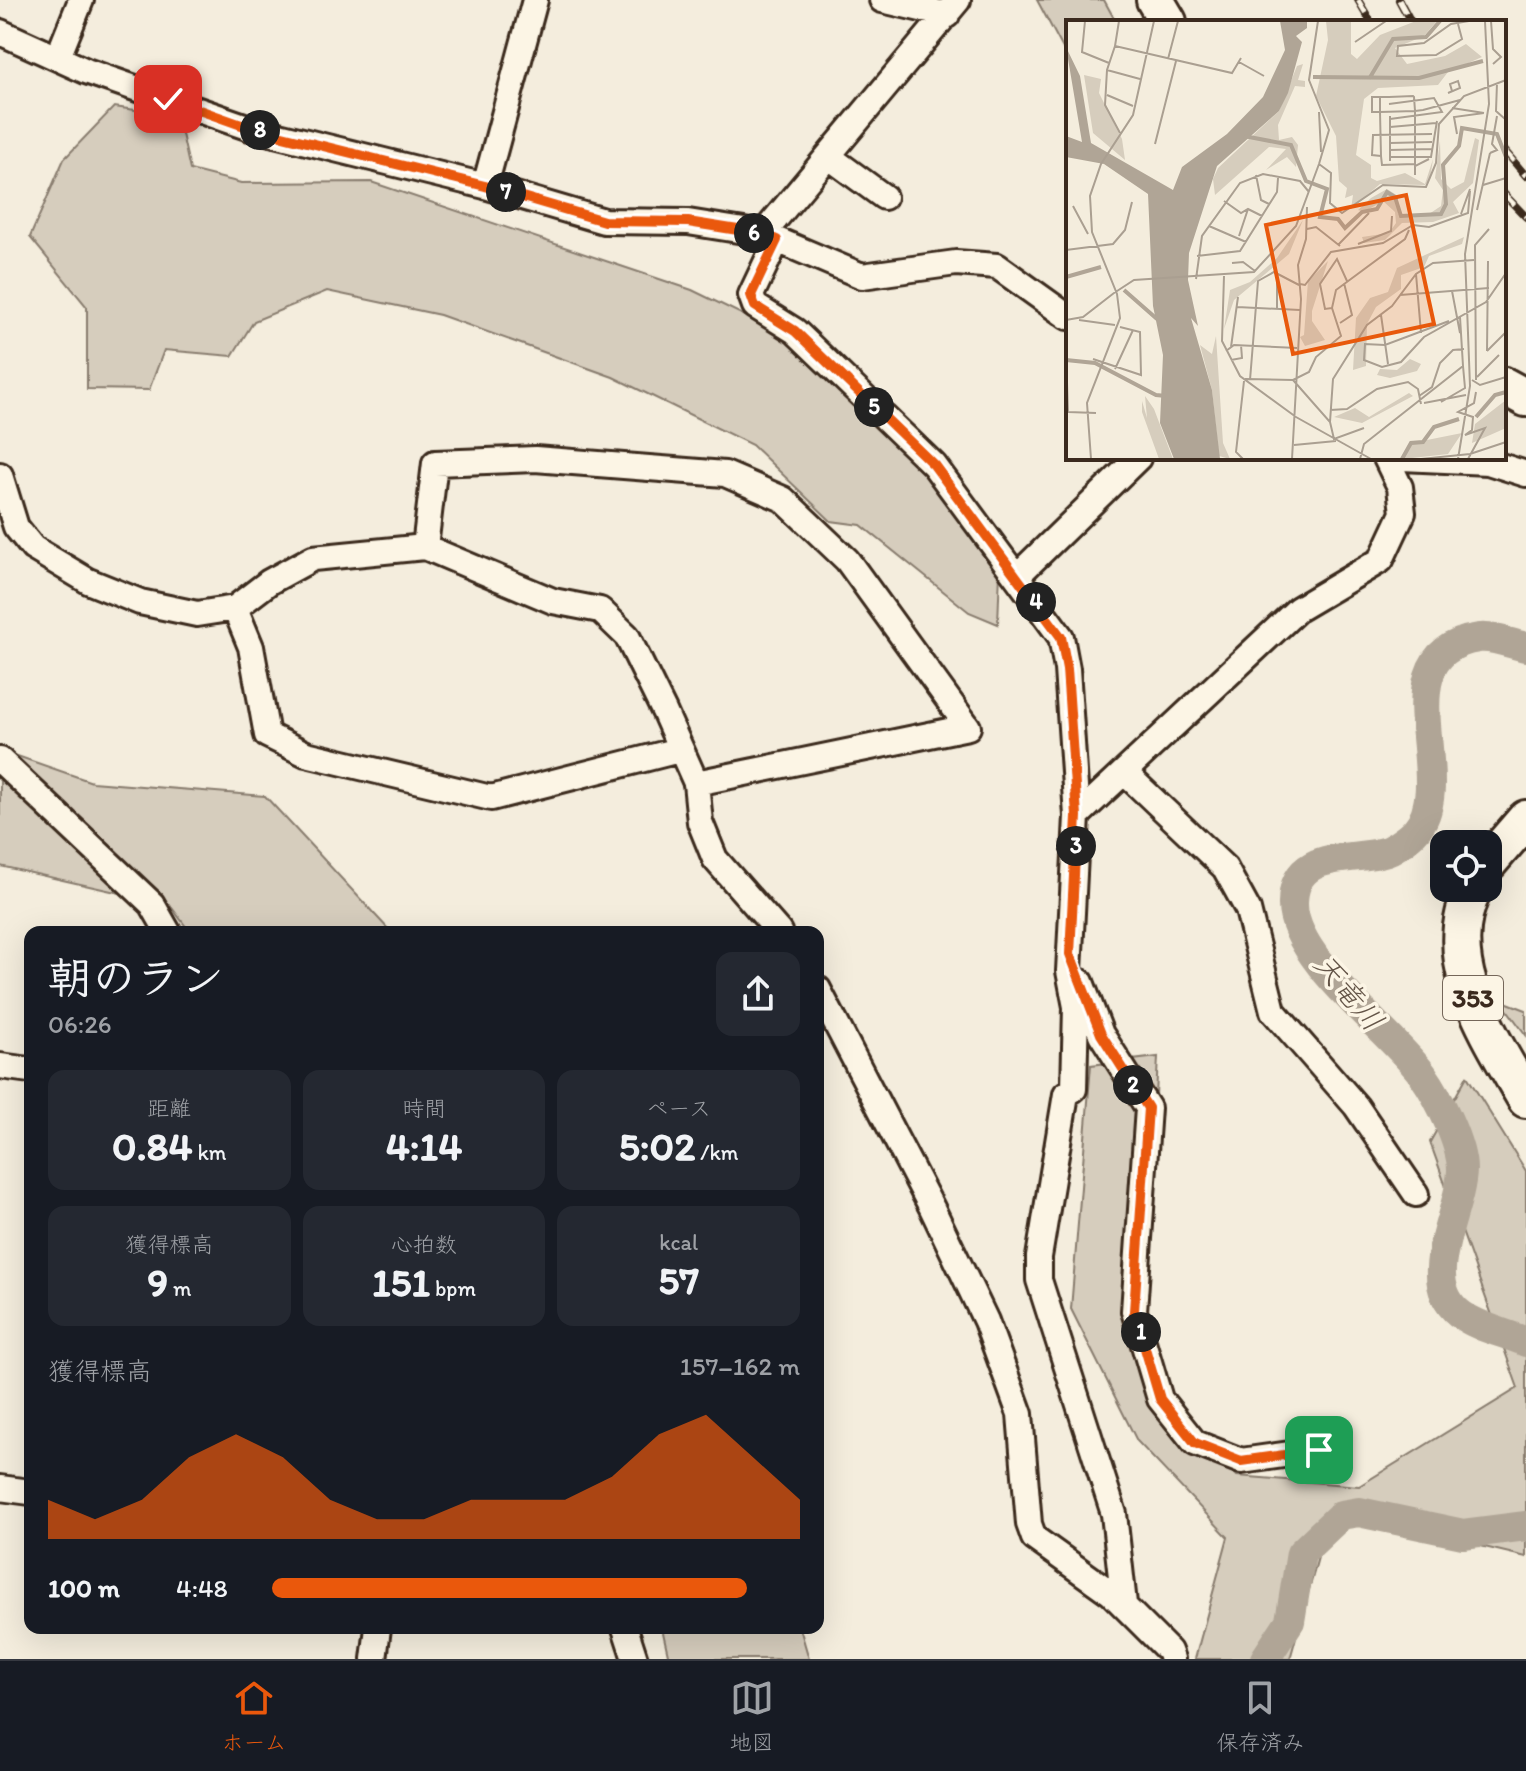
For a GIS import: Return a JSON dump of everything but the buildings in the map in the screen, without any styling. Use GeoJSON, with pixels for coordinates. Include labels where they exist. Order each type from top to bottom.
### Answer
{"type":"FeatureCollection","features":[{"type":"Feature","properties":{"kind":"highway"},"geometry":{"type":"LineString","coordinates":[[1155,0],[1167,20]]}},
{"type":"Feature","properties":{"kind":"highway"},"geometry":{"type":"LineString","coordinates":[[1506,387],[1526,398]]}},
{"type":"Feature","properties":{"kind":"highway"},"geometry":{"type":"LineString","coordinates":[[1502,847],[1526,819]]}},
{"type":"Feature","properties":{"kind":"highway","name":"353"},"geometry":{"type":"LineString","coordinates":[[1469,902],[1463,922],[1465,972],[1481,1019],[1526,1099]]}},
{"type":"Feature","properties":{"kind":"street"},"geometry":{"type":"LineString","coordinates":[[58,57],[81,0]]}},
{"type":"Feature","properties":{"kind":"street"},"geometry":{"type":"LineString","coordinates":[[485,186],[535,0]]}},
{"type":"Feature","properties":{"kind":"street"},"geometry":{"type":"LineString","coordinates":[[882,0],[952,8]]}},
{"type":"Feature","properties":{"kind":"street"},"geometry":{"type":"LineString","coordinates":[[952,8],[828,156],[770,237],[751,295],[755,306],[795,331],[934,465],[1061,637],[1067,669],[1077,816],[1069,971],[1076,1007],[1074,1089],[1066,1094],[1039,1257],[1039,1280],[1114,1514],[1124,1604]]}},
{"type":"Feature","properties":{"kind":"street"},"geometry":{"type":"LineString","coordinates":[[0,32],[86,71],[250,128],[485,186],[604,221],[688,222],[770,237],[862,276],[956,263],[997,266],[1066,316]]}},
{"type":"Feature","properties":{"kind":"street"},"geometry":{"type":"LineString","coordinates":[[828,156],[884,197]]}},
{"type":"Feature","properties":{"kind":"street"},"geometry":{"type":"LineString","coordinates":[[425,547],[435,463],[535,459],[725,474],[783,499],[847,560],[968,727],[696,783]]}},
{"type":"Feature","properties":{"kind":"street"},"geometry":{"type":"LineString","coordinates":[[1017,576],[1136,460]]}},
{"type":"Feature","properties":{"kind":"street"},"geometry":{"type":"LineString","coordinates":[[1077,816],[1298,609],[1381,560],[1403,513],[1400,487],[1387,460]]}},
{"type":"Feature","properties":{"kind":"street"},"geometry":{"type":"LineString","coordinates":[[1445,460],[1488,462],[1526,474]]}},
{"type":"Feature","properties":{"kind":"street"},"geometry":{"type":"LineString","coordinates":[[0,475],[16,527],[33,548],[88,581],[140,602],[197,614],[235,608],[269,582],[313,558],[425,547],[553,601],[600,610],[627,636],[696,783],[700,822],[715,859],[774,926]]}},
{"type":"Feature","properties":{"kind":"street"},"geometry":{"type":"LineString","coordinates":[[235,608],[251,647],[267,735],[306,754],[491,798],[679,750]]}},
{"type":"Feature","properties":{"kind":"street"},"geometry":{"type":"LineString","coordinates":[[4,769],[152,904],[165,926]]}},
{"type":"Feature","properties":{"kind":"street"},"geometry":{"type":"LineString","coordinates":[[1124,772],[1225,868],[1248,910],[1273,1011],[1356,1106],[1416,1194]]}},
{"type":"Feature","properties":{"kind":"street"},"geometry":{"type":"LineString","coordinates":[[1070,954],[1101,1034],[1148,1108],[1134,1311],[1160,1399],[1195,1443],[1241,1461],[1319,1450]]}},
{"type":"Feature","properties":{"kind":"street"},"geometry":{"type":"LineString","coordinates":[[824,1001],[932,1208],[986,1321],[1020,1414],[1029,1524],[1034,1538],[1124,1604],[1169,1651],[1172,1659]]}},
{"type":"Feature","properties":{"kind":"street"},"geometry":{"type":"LineString","coordinates":[[0,1066],[24,1069]]}},
{"type":"Feature","properties":{"kind":"street"},"geometry":{"type":"LineString","coordinates":[[0,1488],[24,1491]]}},
{"type":"Feature","properties":{"kind":"street"},"geometry":{"type":"LineString","coordinates":[[374,1659],[377,1634]]}},
{"type":"Feature","properties":{"kind":"street"},"geometry":{"type":"LineString","coordinates":[[627,1634],[635,1659]]}},
{"type":"Feature","properties":{"kind":"shaded area"},"geometry":{"type":"Polygon","coordinates":[[[1037,0],[1104,0],[1115,20],[1066,20],[1066,54],[1037,0]]]}},
{"type":"Feature","properties":{"kind":"shaded area"},"geometry":{"type":"Polygon","coordinates":[[[114,107],[178,116],[190,170],[241,183],[371,182],[692,290],[795,340],[922,464],[1000,570],[998,624],[969,612],[861,525],[831,521],[752,445],[613,377],[440,315],[327,291],[254,321],[232,356],[164,350],[149,390],[87,389],[87,307],[30,237],[64,159],[114,107]]]}},
{"type":"Feature","properties":{"kind":"shaded area"},"geometry":{"type":"Polygon","coordinates":[[[0,750],[92,782],[265,796],[385,926],[186,926],[169,904],[0,866],[0,750]]]}},
{"type":"Feature","properties":{"kind":"shaded area"},"geometry":{"type":"Polygon","coordinates":[[[1500,1000],[1526,1010],[1526,1035],[1500,1000]]]}},
{"type":"Feature","properties":{"kind":"shaded area"},"geometry":{"type":"Polygon","coordinates":[[[1158,1057],[1142,1366],[1237,1476],[1359,1486],[1518,1388],[1430,1142],[1467,1076],[1526,1171],[1526,1557],[1397,1526],[1328,1521],[1290,1659],[1195,1659],[1228,1537],[1137,1441],[1071,1309],[1091,1065],[1158,1057]]]}},
{"type":"Feature","properties":{"kind":"shaded area"},"geometry":{"type":"Polygon","coordinates":[[[663,1634],[802,1634],[809,1659],[669,1659],[663,1634]]]}},
{"type":"Feature","properties":{"kind":"waterway","name":"天竜川"},"geometry":{"type":"LineString","coordinates":[[1526,647],[1479,638],[1449,649],[1432,667],[1426,692],[1430,781],[1427,808],[1416,830],[1387,851],[1314,865],[1303,873],[1296,886],[1293,904],[1297,925],[1309,948],[1346,994],[1423,1075],[1454,1134],[1462,1170],[1441,1264],[1447,1299],[1466,1318],[1526,1342]]}},
{"type":"Feature","properties":{"kind":"waterway","name":"天竜川"},"geometry":{"type":"LineString","coordinates":[[1265,1659],[1290,1621],[1301,1553],[1341,1515],[1359,1512],[1463,1534],[1526,1526]]}},
{"type":"Feature","properties":{"kind":"railway"},"geometry":{"type":"LineString","coordinates":[[1358,0],[1370,20]]}},
{"type":"Feature","properties":{"kind":"railway"},"geometry":{"type":"LineString","coordinates":[[1399,0],[1410,20]]}},
{"type":"Feature","properties":{"kind":"railway"},"geometry":{"type":"LineString","coordinates":[[1506,152],[1526,176]]}},
{"type":"Feature","properties":{"kind":"railway"},"geometry":{"type":"LineString","coordinates":[[1506,196],[1526,217]]}},
{"type":"Feature","properties":{"kind":"route"},"geometry":{"type":"LineString","coordinates":[[168,99],[250,128],[485,186],[604,221],[688,222],[763,234],[777,240],[751,295],[755,306],[795,331],[934,465],[1061,637],[1067,669],[1077,816],[1070,954],[1101,1034],[1148,1108],[1146,1176],[1134,1311],[1160,1399],[1195,1443],[1241,1461],[1319,1450]]}}]}
